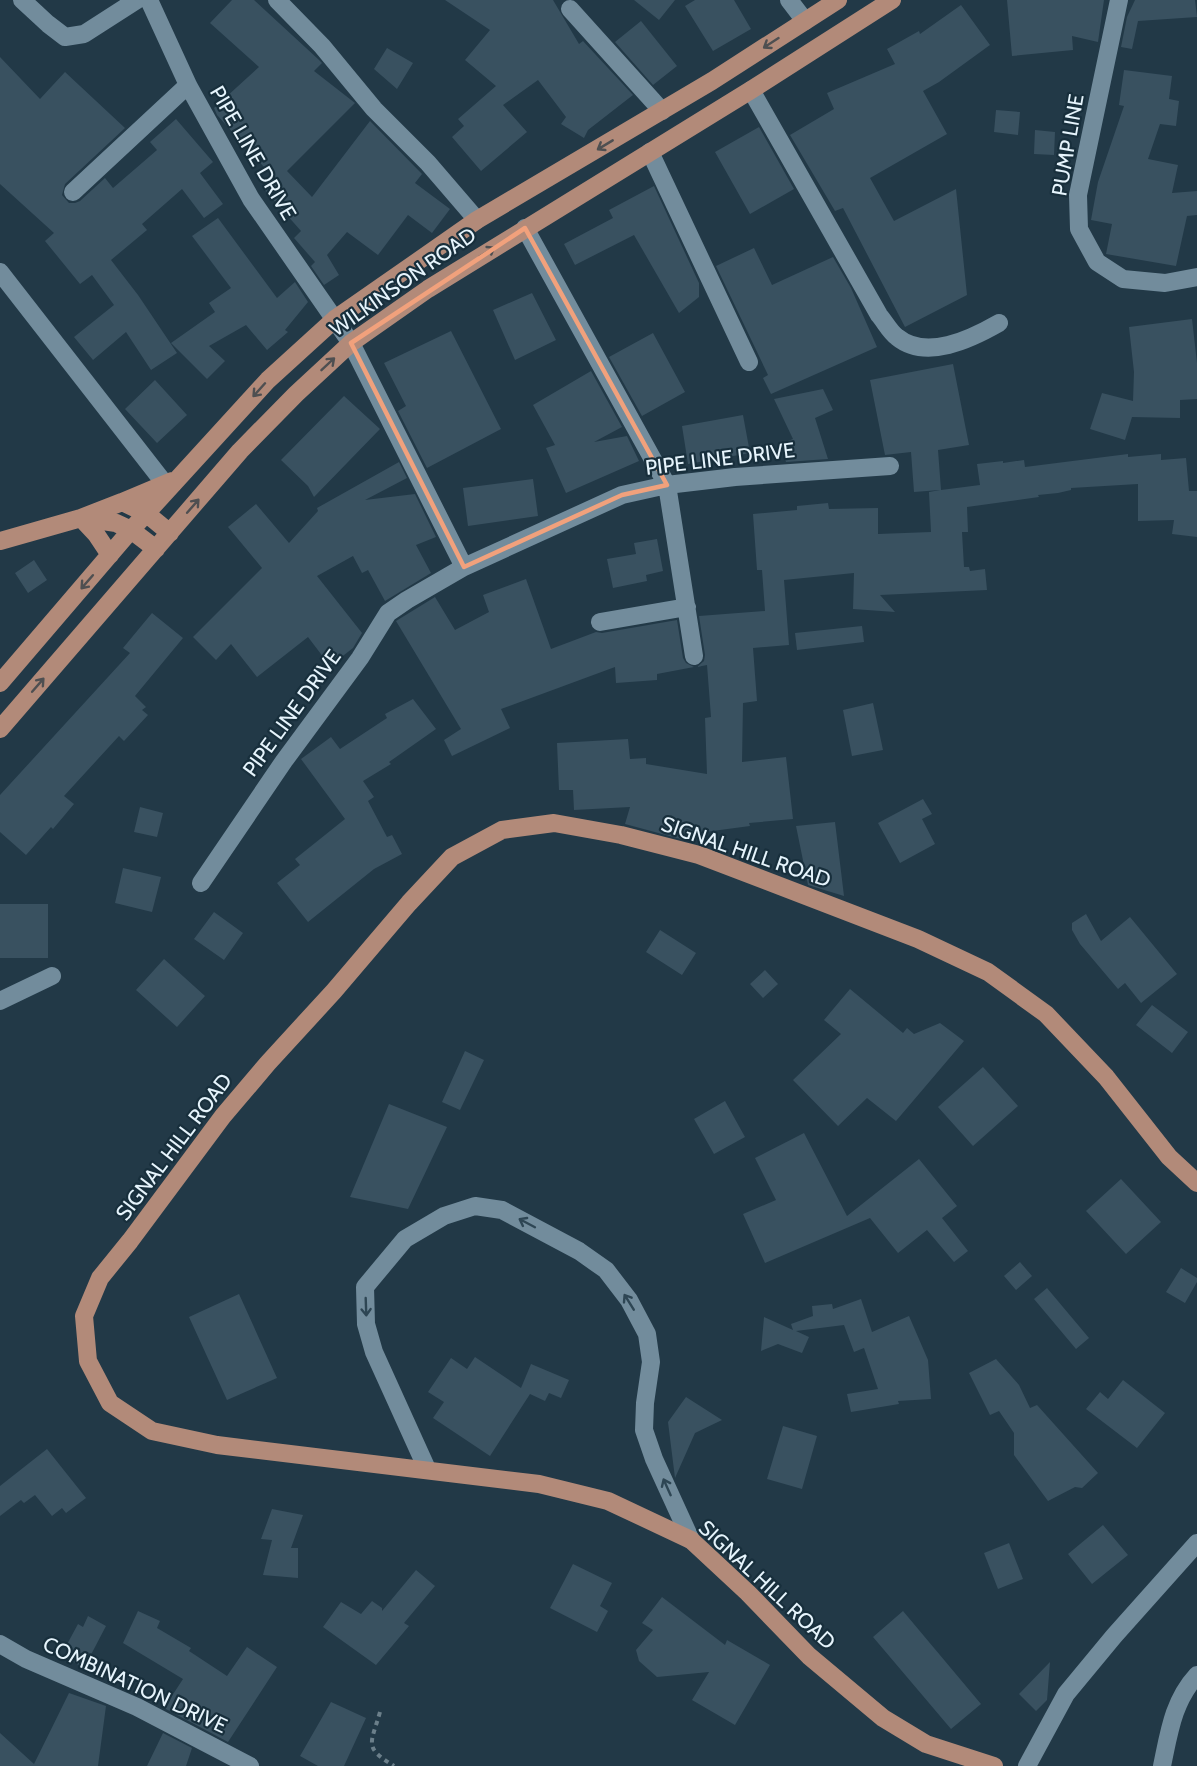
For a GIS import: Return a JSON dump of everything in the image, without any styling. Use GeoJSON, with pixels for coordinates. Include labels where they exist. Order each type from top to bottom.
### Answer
{"type":"FeatureCollection","features":[{"type":"Feature","properties":{"kind":"main road","name":"WILKINSON ROAD"},"geometry":{"type":"LineString","coordinates":[[0,683],[147,514],[172,481],[268,380],[335,319],[477,220],[662,111],[838,0]]}},
{"type":"Feature","properties":{"kind":"main road","name":"WILKINSON ROAD"},"geometry":{"type":"LineString","coordinates":[[0,729],[240,451],[296,393],[351,343],[428,289],[751,90],[892,0]]}},
{"type":"Feature","properties":{"kind":"main road"},"geometry":{"type":"LineString","coordinates":[[0,541],[81,518],[172,481]]}},
{"type":"Feature","properties":{"kind":"main road"},"geometry":{"type":"LineString","coordinates":[[122,502],[147,514],[170,533]]}},
{"type":"Feature","properties":{"kind":"main road"},"geometry":{"type":"LineString","coordinates":[[81,518],[116,523],[131,530],[156,549]]}},
{"type":"Feature","properties":{"kind":"main road"},"geometry":{"type":"LineString","coordinates":[[81,518],[96,534],[110,555]]}},
{"type":"Feature","properties":{"kind":"main road","name":"SIGNAL HILL ROAD"},"geometry":{"type":"LineString","coordinates":[[994,1766],[926,1744],[883,1718],[808,1656],[748,1593],[691,1540],[608,1501],[539,1484],[217,1445],[152,1431],[110,1402],[88,1361],[84,1316],[100,1278],[223,1116],[452,857],[502,830],[554,823],[621,835],[699,855],[918,939],[988,972],[1046,1014],[1106,1077],[1170,1157],[1197,1183]]}},
{"type":"Feature","properties":{"kind":"street"},"geometry":{"type":"LineString","coordinates":[[22,0],[65,37],[84,34],[136,0]]}},
{"type":"Feature","properties":{"kind":"street","name":"PIPE LINE DRIVE"},"geometry":{"type":"LineString","coordinates":[[149,0],[188,85],[251,199],[351,343]]}},
{"type":"Feature","properties":{"kind":"street"},"geometry":{"type":"LineString","coordinates":[[277,0],[322,46],[374,109],[428,163],[477,220]]}},
{"type":"Feature","properties":{"kind":"street"},"geometry":{"type":"LineString","coordinates":[[789,0],[805,21]]}},
{"type":"Feature","properties":{"kind":"street","name":"PUMP LINE"},"geometry":{"type":"LineString","coordinates":[[1119,0],[1078,195],[1079,229],[1096,262],[1123,279],[1165,283],[1197,276]]}},
{"type":"Feature","properties":{"kind":"street"},"geometry":{"type":"LineString","coordinates":[[570,9],[662,111]]}},
{"type":"Feature","properties":{"kind":"street"},"geometry":{"type":"LineString","coordinates":[[73,192],[188,85]]}},
{"type":"Feature","properties":{"kind":"street"},"geometry":{"type":"LineString","coordinates":[[751,90],[879,315],[896,337],[915,348],[946,346],[974,338],[999,323]]}},
{"type":"Feature","properties":{"kind":"street"},"geometry":{"type":"LineString","coordinates":[[650,152],[749,362]]}},
{"type":"Feature","properties":{"kind":"street"},"geometry":{"type":"LineString","coordinates":[[525,228],[667,485],[694,656]]}},
{"type":"Feature","properties":{"kind":"street"},"geometry":{"type":"LineString","coordinates":[[0,272],[172,481]]}},
{"type":"Feature","properties":{"kind":"street"},"geometry":{"type":"LineString","coordinates":[[351,343],[464,567]]}},
{"type":"Feature","properties":{"kind":"street","name":"PIPE LINE DRIVE"},"geometry":{"type":"LineString","coordinates":[[201,883],[284,761],[360,658],[388,613],[464,567],[622,495],[667,485],[735,477],[890,466]]}},
{"type":"Feature","properties":{"kind":"street"},"geometry":{"type":"LineString","coordinates":[[600,622],[687,607]]}},
{"type":"Feature","properties":{"kind":"street"},"geometry":{"type":"LineString","coordinates":[[0,1001],[52,976]]}},
{"type":"Feature","properties":{"kind":"street"},"geometry":{"type":"LineString","coordinates":[[427,1469],[374,1352],[366,1324],[365,1287],[405,1239],[444,1216],[475,1206],[502,1210],[579,1251],[606,1270],[629,1299],[647,1334],[651,1362],[644,1430],[654,1459],[691,1540]]}},
{"type":"Feature","properties":{"kind":"street"},"geometry":{"type":"LineString","coordinates":[[1027,1766],[1066,1694],[1197,1543]]}},
{"type":"Feature","properties":{"kind":"street","name":"COMBINATION DRIVE"},"geometry":{"type":"LineString","coordinates":[[0,1644],[26,1659],[137,1707],[250,1766]]}},
{"type":"Feature","properties":{"kind":"street"},"geometry":{"type":"LineString","coordinates":[[1162,1766],[1172,1719],[1186,1687],[1197,1675]]}},
{"type":"Feature","properties":{"kind":"path"},"geometry":{"type":"LineString","coordinates":[[380,1712],[372,1749],[376,1755],[394,1766]]}},
{"type":"Feature","properties":{"kind":"highlighted area"},"geometry":{"type":"Polygon","coordinates":[[[525,228],[667,485],[622,495],[464,567],[351,343],[525,228]]]}},
{"type":"Feature","properties":{"kind":"building"},"geometry":{"type":"Polygon","coordinates":[[[232,0],[254,0],[322,63],[314,71],[355,103],[287,171],[312,197],[370,121],[422,174],[415,183],[450,209],[432,233],[408,215],[378,255],[347,232],[327,255],[339,275],[324,285],[311,266],[315,262],[294,238],[301,231],[263,188],[274,178],[217,115],[214,108],[259,67],[210,23],[232,0]]]}},
{"type":"Feature","properties":{"kind":"building"},"geometry":{"type":"Polygon","coordinates":[[[445,0],[553,0],[579,44],[583,41],[633,95],[588,130],[584,138],[561,124],[566,117],[538,80],[503,105],[527,132],[481,171],[452,137],[464,126],[458,119],[496,86],[465,60],[490,30],[445,0]]]}},
{"type":"Feature","properties":{"kind":"building"},"geometry":{"type":"Polygon","coordinates":[[[634,0],[675,0],[659,20],[634,0]]]}},
{"type":"Feature","properties":{"kind":"building"},"geometry":{"type":"Polygon","coordinates":[[[695,0],[734,0],[751,29],[713,51],[685,6],[695,0]]]}},
{"type":"Feature","properties":{"kind":"building"},"geometry":{"type":"Polygon","coordinates":[[[1007,0],[1104,0],[1098,42],[1072,36],[1073,50],[1012,56],[1007,0]]]}},
{"type":"Feature","properties":{"kind":"building"},"geometry":{"type":"Polygon","coordinates":[[[1135,0],[1195,0],[1197,17],[1138,21],[1132,49],[1121,47],[1127,17],[1135,0]]]}},
{"type":"Feature","properties":{"kind":"building"},"geometry":{"type":"Polygon","coordinates":[[[961,5],[990,45],[923,91],[947,134],[870,178],[894,221],[956,189],[967,295],[905,327],[843,208],[835,211],[790,135],[834,109],[827,93],[895,64],[887,49],[919,31],[920,34],[961,5]]]}},
{"type":"Feature","properties":{"kind":"building"},"geometry":{"type":"Polygon","coordinates":[[[641,21],[677,66],[653,85],[615,42],[641,21]]]}},
{"type":"Feature","properties":{"kind":"building"},"geometry":{"type":"Polygon","coordinates":[[[387,48],[413,63],[397,89],[374,69],[387,48]]]}},
{"type":"Feature","properties":{"kind":"building"},"geometry":{"type":"Polygon","coordinates":[[[0,57],[40,99],[65,72],[125,128],[65,184],[62,195],[69,203],[80,201],[105,178],[113,188],[157,150],[150,142],[176,119],[213,162],[200,173],[223,204],[204,218],[182,189],[142,224],[147,230],[111,260],[177,353],[151,370],[126,332],[93,360],[74,337],[114,305],[92,275],[80,284],[45,241],[54,233],[0,184],[0,57]]]}},
{"type":"Feature","properties":{"kind":"building"},"geometry":{"type":"Polygon","coordinates":[[[1124,70],[1172,76],[1169,99],[1179,101],[1176,126],[1160,124],[1148,159],[1178,165],[1172,193],[1197,191],[1197,215],[1187,216],[1176,266],[1106,254],[1112,224],[1091,220],[1098,182],[1124,106],[1119,105],[1124,70]]]}},
{"type":"Feature","properties":{"kind":"building"},"geometry":{"type":"Polygon","coordinates":[[[996,110],[1020,112],[1018,135],[994,132],[996,110]]]}},
{"type":"Feature","properties":{"kind":"building"},"geometry":{"type":"Polygon","coordinates":[[[759,127],[794,189],[750,214],[715,152],[759,127]]]}},
{"type":"Feature","properties":{"kind":"building"},"geometry":{"type":"Polygon","coordinates":[[[1035,130],[1055,132],[1054,155],[1034,154],[1035,130]]]}},
{"type":"Feature","properties":{"kind":"building"},"geometry":{"type":"Polygon","coordinates":[[[654,186],[699,283],[699,297],[679,313],[634,235],[575,265],[564,244],[613,218],[609,210],[654,186]]]}},
{"type":"Feature","properties":{"kind":"building"},"geometry":{"type":"Polygon","coordinates":[[[218,218],[277,298],[295,282],[308,302],[285,330],[288,332],[267,350],[246,325],[209,346],[225,361],[207,379],[171,343],[215,312],[209,303],[231,288],[192,236],[218,218]]]}},
{"type":"Feature","properties":{"kind":"building"},"geometry":{"type":"Polygon","coordinates":[[[754,248],[772,285],[833,257],[851,288],[877,347],[771,394],[763,378],[768,375],[716,266],[754,248]]]}},
{"type":"Feature","properties":{"kind":"building"},"geometry":{"type":"Polygon","coordinates":[[[532,293],[556,340],[515,360],[493,310],[532,293]]]}},
{"type":"Feature","properties":{"kind":"building"},"geometry":{"type":"Polygon","coordinates":[[[1192,319],[1197,363],[1197,399],[1180,400],[1180,418],[1132,417],[1125,440],[1090,429],[1102,393],[1133,401],[1134,372],[1129,327],[1192,319]]]}},
{"type":"Feature","properties":{"kind":"building"},"geometry":{"type":"Polygon","coordinates":[[[451,331],[501,429],[427,468],[398,411],[406,406],[384,363],[451,331]]]}},
{"type":"Feature","properties":{"kind":"building"},"geometry":{"type":"Polygon","coordinates":[[[653,333],[685,392],[642,416],[609,357],[653,333]]]}},
{"type":"Feature","properties":{"kind":"building"},"geometry":{"type":"Polygon","coordinates":[[[953,364],[969,445],[938,450],[941,490],[980,485],[977,464],[1024,460],[1025,467],[1128,454],[1128,457],[1161,454],[1161,460],[1186,458],[1189,491],[1197,491],[1197,537],[1172,534],[1174,520],[1138,521],[1138,484],[1071,488],[1071,490],[1058,493],[1038,495],[1039,497],[967,507],[968,532],[962,532],[964,567],[969,567],[970,571],[985,569],[987,590],[880,595],[895,612],[853,609],[854,573],[784,580],[789,645],[753,648],[757,701],[743,703],[742,762],[786,757],[793,819],[749,823],[750,826],[690,834],[688,841],[625,824],[630,807],[574,810],[573,790],[559,790],[557,743],[628,739],[630,759],[646,758],[646,764],[707,774],[705,718],[711,717],[707,665],[697,667],[704,661],[705,655],[699,616],[765,611],[762,570],[757,570],[753,514],[797,510],[797,506],[828,503],[829,509],[878,508],[878,534],[931,532],[929,492],[940,490],[914,492],[911,452],[885,455],[870,380],[953,364]]]}},
{"type":"Feature","properties":{"kind":"building"},"geometry":{"type":"Polygon","coordinates":[[[591,371],[622,427],[594,442],[627,436],[639,461],[566,493],[546,448],[555,445],[533,405],[591,371]]]}},
{"type":"Feature","properties":{"kind":"building"},"geometry":{"type":"Polygon","coordinates":[[[155,380],[187,415],[157,443],[125,409],[155,380]]]}},
{"type":"Feature","properties":{"kind":"building"},"geometry":{"type":"Polygon","coordinates":[[[823,389],[833,410],[815,418],[828,459],[786,462],[780,444],[793,439],[774,399],[823,389]]]}},
{"type":"Feature","properties":{"kind":"building"},"geometry":{"type":"Polygon","coordinates":[[[344,396],[380,429],[314,497],[308,486],[281,460],[344,396]]]}},
{"type":"Feature","properties":{"kind":"building"},"geometry":{"type":"Polygon","coordinates":[[[743,415],[750,453],[688,464],[682,426],[743,415]]]}},
{"type":"Feature","properties":{"kind":"building"},"geometry":{"type":"Polygon","coordinates":[[[399,462],[407,478],[365,500],[415,494],[436,537],[416,545],[431,573],[385,601],[368,570],[362,573],[353,556],[317,576],[362,633],[353,648],[330,666],[308,637],[257,677],[231,644],[216,660],[193,637],[262,568],[228,527],[256,504],[289,543],[318,511],[317,508],[399,462]]]}},
{"type":"Feature","properties":{"kind":"building"},"geometry":{"type":"Polygon","coordinates":[[[533,479],[538,516],[468,526],[463,488],[533,479]]]}},
{"type":"Feature","properties":{"kind":"building"},"geometry":{"type":"Polygon","coordinates":[[[657,539],[663,571],[646,575],[647,581],[613,588],[607,559],[636,554],[634,543],[657,539]]]}},
{"type":"Feature","properties":{"kind":"building"},"geometry":{"type":"Polygon","coordinates":[[[34,560],[47,580],[28,593],[15,573],[34,560]]]}},
{"type":"Feature","properties":{"kind":"building"},"geometry":{"type":"Polygon","coordinates":[[[526,579],[551,649],[596,632],[602,633],[677,620],[683,658],[686,663],[694,667],[657,674],[657,680],[616,683],[615,667],[501,709],[510,728],[452,756],[444,740],[461,729],[396,621],[435,597],[455,630],[489,612],[483,595],[526,579]]]}},
{"type":"Feature","properties":{"kind":"building"},"geometry":{"type":"Polygon","coordinates":[[[152,613],[183,638],[135,696],[146,707],[142,710],[148,715],[124,741],[119,736],[64,796],[74,804],[53,829],[51,827],[26,855],[0,832],[0,795],[130,653],[123,648],[152,613]]]}},
{"type":"Feature","properties":{"kind":"building"},"geometry":{"type":"Polygon","coordinates":[[[862,626],[864,642],[797,650],[795,633],[862,626]]]}},
{"type":"Feature","properties":{"kind":"building"},"geometry":{"type":"Polygon","coordinates":[[[413,699],[436,729],[389,762],[391,764],[363,781],[374,797],[368,801],[387,837],[392,835],[402,854],[374,869],[308,922],[277,883],[300,865],[295,859],[345,819],[301,759],[331,737],[340,749],[387,718],[385,714],[413,699]]]}},
{"type":"Feature","properties":{"kind":"building"},"geometry":{"type":"Polygon","coordinates":[[[873,703],[883,750],[852,756],[843,710],[873,703]]]}},
{"type":"Feature","properties":{"kind":"building"},"geometry":{"type":"Polygon","coordinates":[[[923,799],[932,814],[922,819],[935,844],[900,863],[878,823],[923,799]]]}},
{"type":"Feature","properties":{"kind":"building"},"geometry":{"type":"Polygon","coordinates":[[[140,807],[163,813],[157,837],[134,832],[140,807]]]}},
{"type":"Feature","properties":{"kind":"building"},"geometry":{"type":"Polygon","coordinates":[[[835,822],[844,896],[808,885],[796,826],[835,822]]]}},
{"type":"Feature","properties":{"kind":"building"},"geometry":{"type":"Polygon","coordinates":[[[123,868],[161,877],[152,912],[115,903],[123,868]]]}},
{"type":"Feature","properties":{"kind":"building"},"geometry":{"type":"Polygon","coordinates":[[[0,904],[48,904],[48,958],[0,958],[0,904]]]}},
{"type":"Feature","properties":{"kind":"building"},"geometry":{"type":"Polygon","coordinates":[[[214,912],[243,933],[224,960],[194,939],[214,912]]]}},
{"type":"Feature","properties":{"kind":"building"},"geometry":{"type":"Polygon","coordinates":[[[1086,914],[1101,941],[1130,917],[1177,974],[1141,1003],[1125,983],[1118,989],[1080,944],[1072,930],[1072,923],[1086,914]]]}},
{"type":"Feature","properties":{"kind":"building"},"geometry":{"type":"Polygon","coordinates":[[[660,930],[696,953],[682,975],[646,952],[660,930]]]}},
{"type":"Feature","properties":{"kind":"building"},"geometry":{"type":"Polygon","coordinates":[[[164,959],[205,996],[177,1027],[136,990],[164,959]]]}},
{"type":"Feature","properties":{"kind":"building"},"geometry":{"type":"Polygon","coordinates":[[[765,970],[778,984],[763,998],[750,984],[765,970]]]}},
{"type":"Feature","properties":{"kind":"building"},"geometry":{"type":"Polygon","coordinates":[[[850,989],[903,1033],[907,1028],[914,1034],[940,1023],[964,1041],[896,1121],[867,1098],[838,1126],[793,1080],[841,1034],[824,1020],[850,989]]]}},
{"type":"Feature","properties":{"kind":"building"},"geometry":{"type":"Polygon","coordinates":[[[1152,1005],[1188,1032],[1172,1053],[1136,1025],[1152,1005]]]}},
{"type":"Feature","properties":{"kind":"building"},"geometry":{"type":"Polygon","coordinates":[[[465,1051],[484,1060],[460,1110],[442,1102],[465,1051]]]}},
{"type":"Feature","properties":{"kind":"building"},"geometry":{"type":"Polygon","coordinates":[[[983,1067],[1018,1106],[973,1146],[938,1107],[983,1067]]]}},
{"type":"Feature","properties":{"kind":"building"},"geometry":{"type":"Polygon","coordinates":[[[725,1101],[745,1137],[714,1154],[694,1119],[725,1101]]]}},
{"type":"Feature","properties":{"kind":"building"},"geometry":{"type":"Polygon","coordinates":[[[389,1104],[447,1127],[408,1209],[350,1197],[389,1104]]]}},
{"type":"Feature","properties":{"kind":"building"},"geometry":{"type":"Polygon","coordinates":[[[804,1133],[847,1216],[919,1159],[957,1206],[942,1218],[968,1251],[954,1262],[927,1230],[898,1253],[870,1218],[765,1263],[743,1214],[776,1200],[755,1158],[804,1133]]]}},
{"type":"Feature","properties":{"kind":"building"},"geometry":{"type":"Polygon","coordinates":[[[1121,1179],[1161,1222],[1126,1254],[1086,1211],[1121,1179]]]}},
{"type":"Feature","properties":{"kind":"building"},"geometry":{"type":"Polygon","coordinates":[[[1020,1262],[1032,1276],[1016,1290],[1004,1276],[1020,1262]]]}},
{"type":"Feature","properties":{"kind":"building"},"geometry":{"type":"Polygon","coordinates":[[[1181,1268],[1197,1278],[1185,1303],[1166,1292],[1181,1268]]]}},
{"type":"Feature","properties":{"kind":"building"},"geometry":{"type":"Polygon","coordinates":[[[1047,1288],[1089,1338],[1076,1349],[1034,1299],[1047,1288]]]}},
{"type":"Feature","properties":{"kind":"building"},"geometry":{"type":"Polygon","coordinates":[[[239,1294],[277,1378],[227,1400],[189,1317],[239,1294]]]}},
{"type":"Feature","properties":{"kind":"building"},"geometry":{"type":"Polygon","coordinates":[[[861,1299],[872,1332],[909,1316],[928,1360],[931,1399],[898,1401],[899,1404],[851,1412],[847,1394],[878,1389],[864,1348],[854,1352],[844,1325],[796,1331],[809,1337],[802,1353],[778,1344],[761,1351],[764,1317],[793,1330],[791,1324],[813,1316],[812,1306],[832,1304],[833,1309],[861,1299]]]}},
{"type":"Feature","properties":{"kind":"building"},"geometry":{"type":"Polygon","coordinates":[[[475,1357],[521,1388],[531,1364],[569,1380],[561,1398],[549,1393],[545,1401],[530,1394],[490,1456],[433,1418],[444,1402],[428,1392],[451,1358],[467,1369],[475,1357]]]}},
{"type":"Feature","properties":{"kind":"building"},"geometry":{"type":"Polygon","coordinates":[[[996,1359],[1019,1385],[1030,1408],[1037,1405],[1098,1473],[1082,1488],[1075,1487],[1048,1501],[1014,1455],[1014,1433],[999,1411],[990,1415],[969,1373],[996,1359]]]}},
{"type":"Feature","properties":{"kind":"building"},"geometry":{"type":"Polygon","coordinates":[[[1123,1380],[1165,1413],[1137,1448],[1086,1409],[1100,1392],[1108,1399],[1123,1380]]]}},
{"type":"Feature","properties":{"kind":"building"},"geometry":{"type":"Polygon","coordinates":[[[686,1397],[722,1420],[695,1433],[675,1478],[668,1422],[686,1397]]]}},
{"type":"Feature","properties":{"kind":"building"},"geometry":{"type":"Polygon","coordinates":[[[783,1426],[817,1436],[802,1489],[767,1479],[783,1426]]]}},
{"type":"Feature","properties":{"kind":"building"},"geometry":{"type":"Polygon","coordinates":[[[47,1449],[86,1498],[66,1513],[62,1508],[52,1516],[35,1495],[24,1503],[21,1500],[0,1516],[0,1486],[47,1449]]]}},
{"type":"Feature","properties":{"kind":"building"},"geometry":{"type":"Polygon","coordinates":[[[272,1509],[303,1515],[291,1548],[298,1548],[298,1578],[263,1575],[272,1540],[261,1539],[272,1509]]]}},
{"type":"Feature","properties":{"kind":"building"},"geometry":{"type":"Polygon","coordinates":[[[1103,1525],[1128,1555],[1092,1584],[1068,1554],[1103,1525]]]}},
{"type":"Feature","properties":{"kind":"building"},"geometry":{"type":"Polygon","coordinates":[[[1009,1543],[1023,1579],[998,1589],[984,1553],[1009,1543]]]}},
{"type":"Feature","properties":{"kind":"building"},"geometry":{"type":"Polygon","coordinates":[[[573,1564],[612,1583],[600,1606],[608,1611],[597,1632],[550,1608],[573,1564]]]}},
{"type":"Feature","properties":{"kind":"building"},"geometry":{"type":"Polygon","coordinates":[[[416,1570],[435,1586],[404,1623],[409,1626],[376,1665],[323,1627],[341,1602],[361,1614],[372,1601],[382,1608],[382,1611],[416,1570]]]}},
{"type":"Feature","properties":{"kind":"building"},"geometry":{"type":"Polygon","coordinates":[[[662,1597],[725,1645],[727,1640],[770,1665],[735,1725],[692,1700],[709,1672],[657,1677],[639,1661],[636,1650],[653,1630],[642,1623],[662,1597]]]}},
{"type":"Feature","properties":{"kind":"building"},"geometry":{"type":"Polygon","coordinates":[[[138,1611],[160,1621],[157,1628],[191,1648],[189,1651],[227,1676],[247,1647],[277,1667],[228,1742],[164,1708],[183,1679],[123,1643],[138,1611]]]}},
{"type":"Feature","properties":{"kind":"building"},"geometry":{"type":"Polygon","coordinates":[[[903,1611],[981,1704],[951,1729],[873,1637],[903,1611]]]}},
{"type":"Feature","properties":{"kind":"building"},"geometry":{"type":"Polygon","coordinates":[[[88,1616],[106,1626],[84,1668],[66,1658],[70,1651],[65,1648],[78,1624],[83,1627],[88,1616]]]}},
{"type":"Feature","properties":{"kind":"building"},"geometry":{"type":"Polygon","coordinates":[[[1050,1662],[1047,1700],[1036,1711],[1019,1694],[1050,1662]]]}},
{"type":"Feature","properties":{"kind":"building"},"geometry":{"type":"Polygon","coordinates":[[[69,1693],[106,1706],[98,1766],[0,1766],[0,1733],[34,1764],[69,1693]]]}},
{"type":"Feature","properties":{"kind":"building"},"geometry":{"type":"Polygon","coordinates":[[[331,1702],[366,1718],[344,1766],[318,1766],[300,1756],[331,1702]]]}},
{"type":"Feature","properties":{"kind":"building"},"geometry":{"type":"Polygon","coordinates":[[[163,1733],[192,1748],[186,1766],[147,1766],[163,1733]]]}}]}
